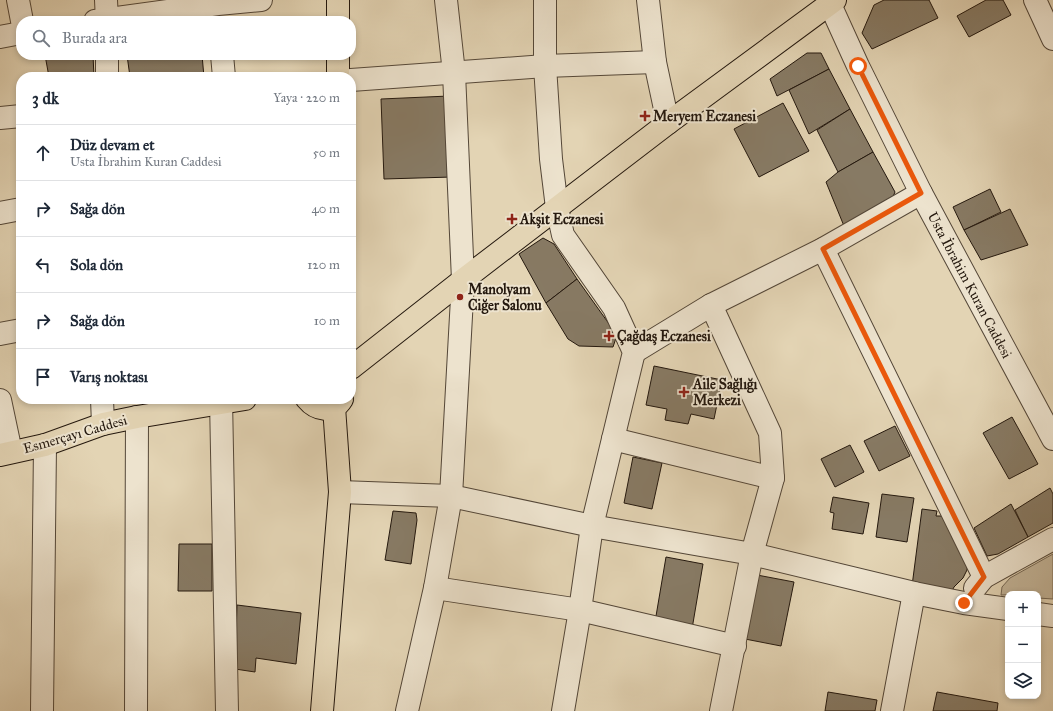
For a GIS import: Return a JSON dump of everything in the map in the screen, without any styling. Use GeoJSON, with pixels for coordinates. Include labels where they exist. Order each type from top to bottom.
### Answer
{"type":"FeatureCollection","features":[{"type":"Feature","properties":{"kind":"main road"},"geometry":{"type":"LineString","coordinates":[[338,0],[338,16]]}},
{"type":"Feature","properties":{"kind":"main road"},"geometry":{"type":"LineString","coordinates":[[356,364],[668,123],[831,1]]}},
{"type":"Feature","properties":{"kind":"main road"},"geometry":{"type":"LineString","coordinates":[[338,60],[338,72]]}},
{"type":"Feature","properties":{"kind":"main road","name":"Esmerçayı Caddesi"},"geometry":{"type":"LineString","coordinates":[[5,453],[44,445],[103,424],[200,404]]}},
{"type":"Feature","properties":{"kind":"main road"},"geometry":{"type":"LineString","coordinates":[[311,404],[319,408],[326,409],[336,404]]}},
{"type":"Feature","properties":{"kind":"main road"},"geometry":{"type":"LineString","coordinates":[[322,711],[340,492],[338,404]]}},
{"type":"Feature","properties":{"kind":"street"},"geometry":{"type":"LineString","coordinates":[[18,0],[21,16]]}},
{"type":"Feature","properties":{"kind":"street"},"geometry":{"type":"LineString","coordinates":[[103,15],[218,8],[261,0]]}},
{"type":"Feature","properties":{"kind":"street"},"geometry":{"type":"LineString","coordinates":[[407,711],[435,588],[451,496],[463,280],[454,73],[446,0]]}},
{"type":"Feature","properties":{"kind":"street"},"geometry":{"type":"LineString","coordinates":[[546,0],[545,66],[551,159],[557,208],[563,235],[614,308],[634,352],[592,526],[563,711]]}},
{"type":"Feature","properties":{"kind":"street"},"geometry":{"type":"LineString","coordinates":[[648,0],[656,62],[668,123]]}},
{"type":"Feature","properties":{"kind":"street"},"geometry":{"type":"LineString","coordinates":[[1035,0],[1053,38]]}},
{"type":"Feature","properties":{"kind":"street","name":"Usta İbrahim Kuran Caddesi"},"geometry":{"type":"LineString","coordinates":[[831,1],[858,66],[921,193],[1053,439]]}},
{"type":"Feature","properties":{"kind":"street"},"geometry":{"type":"LineString","coordinates":[[0,37],[16,34]]}},
{"type":"Feature","properties":{"kind":"street"},"geometry":{"type":"LineString","coordinates":[[107,60],[107,72]]}},
{"type":"Feature","properties":{"kind":"street"},"geometry":{"type":"LineString","coordinates":[[222,60],[224,72]]}},
{"type":"Feature","properties":{"kind":"street"},"geometry":{"type":"LineString","coordinates":[[356,80],[545,66],[656,62]]}},
{"type":"Feature","properties":{"kind":"street"},"geometry":{"type":"LineString","coordinates":[[0,118],[16,116]]}},
{"type":"Feature","properties":{"kind":"street"},"geometry":{"type":"LineString","coordinates":[[634,352],[711,305],[823,249],[921,193]]}},
{"type":"Feature","properties":{"kind":"street"},"geometry":{"type":"LineString","coordinates":[[0,213],[16,210]]}},
{"type":"Feature","properties":{"kind":"street"},"geometry":{"type":"LineString","coordinates":[[823,249],[984,577]]}},
{"type":"Feature","properties":{"kind":"street"},"geometry":{"type":"LineString","coordinates":[[711,305],[770,433],[772,478],[752,554],[722,711]]}},
{"type":"Feature","properties":{"kind":"street"},"geometry":{"type":"LineString","coordinates":[[0,334],[16,331]]}},
{"type":"Feature","properties":{"kind":"street"},"geometry":{"type":"LineString","coordinates":[[0,400],[5,453]]}},
{"type":"Feature","properties":{"kind":"street"},"geometry":{"type":"LineString","coordinates":[[102,404],[103,424]]}},
{"type":"Feature","properties":{"kind":"street"},"geometry":{"type":"LineString","coordinates":[[221,404],[227,711]]}},
{"type":"Feature","properties":{"kind":"street"},"geometry":{"type":"LineString","coordinates":[[136,711],[137,416]]}},
{"type":"Feature","properties":{"kind":"street"},"geometry":{"type":"LineString","coordinates":[[613,439],[772,478]]}},
{"type":"Feature","properties":{"kind":"street"},"geometry":{"type":"LineString","coordinates":[[42,711],[44,445]]}},
{"type":"Feature","properties":{"kind":"street"},"geometry":{"type":"LineString","coordinates":[[340,492],[451,496],[592,526],[752,554],[914,593],[1005,610]]}},
{"type":"Feature","properties":{"kind":"street"},"geometry":{"type":"LineString","coordinates":[[964,603],[984,577],[1053,539]]}},
{"type":"Feature","properties":{"kind":"street"},"geometry":{"type":"LineString","coordinates":[[435,588],[580,610],[735,646]]}},
{"type":"Feature","properties":{"kind":"street"},"geometry":{"type":"LineString","coordinates":[[892,711],[914,593]]}},
{"type":"Feature","properties":{"kind":"street"},"geometry":{"type":"LineString","coordinates":[[1041,614],[1053,616]]}},
{"type":"Feature","properties":{"kind":"shaded area"},"geometry":{"type":"Polygon","coordinates":[[[1053,554],[1053,599],[1041,598],[1041,591],[1005,591],[1005,595],[1001,595],[1002,587],[1010,578],[1053,554]]]}},
{"type":"Feature","properties":{"kind":"building"},"geometry":{"type":"Polygon","coordinates":[[[884,0],[929,0],[938,18],[872,49],[862,33],[874,5],[884,0]]]}},
{"type":"Feature","properties":{"kind":"building"},"geometry":{"type":"Polygon","coordinates":[[[986,0],[1003,0],[1011,15],[969,37],[957,16],[986,0]]]}},
{"type":"Feature","properties":{"kind":"building"},"geometry":{"type":"Polygon","coordinates":[[[807,53],[821,53],[829,69],[777,96],[770,79],[807,53]]]}},
{"type":"Feature","properties":{"kind":"building"},"geometry":{"type":"Polygon","coordinates":[[[46,60],[93,60],[94,72],[48,72],[46,60]]]}},
{"type":"Feature","properties":{"kind":"building"},"geometry":{"type":"Polygon","coordinates":[[[128,60],[202,60],[204,72],[129,72],[128,60]]]}},
{"type":"Feature","properties":{"kind":"building"},"geometry":{"type":"Polygon","coordinates":[[[829,69],[850,109],[809,134],[789,90],[829,69]]]}},
{"type":"Feature","properties":{"kind":"building"},"geometry":{"type":"Polygon","coordinates":[[[449,96],[452,177],[384,179],[381,99],[449,96]]]}},
{"type":"Feature","properties":{"kind":"building"},"geometry":{"type":"Polygon","coordinates":[[[783,103],[809,151],[759,177],[734,129],[783,103]]]}},
{"type":"Feature","properties":{"kind":"building"},"geometry":{"type":"Polygon","coordinates":[[[850,109],[873,152],[838,172],[817,130],[850,109]]]}},
{"type":"Feature","properties":{"kind":"building"},"geometry":{"type":"Polygon","coordinates":[[[873,152],[895,192],[892,199],[844,226],[826,182],[838,172],[873,152]]]}},
{"type":"Feature","properties":{"kind":"building"},"geometry":{"type":"Polygon","coordinates":[[[990,189],[1001,212],[964,230],[953,207],[990,189]]]}},
{"type":"Feature","properties":{"kind":"building"},"geometry":{"type":"Polygon","coordinates":[[[1010,209],[1028,245],[981,260],[964,230],[1010,209]]]}},
{"type":"Feature","properties":{"kind":"building"},"geometry":{"type":"Polygon","coordinates":[[[543,238],[554,244],[577,279],[546,303],[519,254],[543,238]]]}},
{"type":"Feature","properties":{"kind":"building"},"geometry":{"type":"Polygon","coordinates":[[[577,279],[617,335],[613,347],[579,346],[568,339],[546,303],[577,279]]]}},
{"type":"Feature","properties":{"kind":"building","name":"Aile Sağlığı Merkezi"},"geometry":{"type":"Polygon","coordinates":[[[654,366],[722,380],[714,419],[691,414],[688,424],[665,420],[667,409],[646,405],[654,366]]]}},
{"type":"Feature","properties":{"kind":"building"},"geometry":{"type":"Polygon","coordinates":[[[1012,417],[1038,464],[1009,479],[983,433],[1012,417]]]}},
{"type":"Feature","properties":{"kind":"building"},"geometry":{"type":"Polygon","coordinates":[[[895,426],[910,456],[879,471],[864,441],[895,426]]]}},
{"type":"Feature","properties":{"kind":"building"},"geometry":{"type":"Polygon","coordinates":[[[850,445],[864,472],[835,487],[821,459],[850,445]]]}},
{"type":"Feature","properties":{"kind":"building"},"geometry":{"type":"Polygon","coordinates":[[[633,457],[662,463],[652,509],[624,503],[633,457]]]}},
{"type":"Feature","properties":{"kind":"building"},"geometry":{"type":"Polygon","coordinates":[[[1050,488],[1053,494],[1053,523],[1028,537],[1015,510],[1050,488]]]}},
{"type":"Feature","properties":{"kind":"building"},"geometry":{"type":"Polygon","coordinates":[[[882,494],[914,498],[907,542],[876,537],[882,494]]]}},
{"type":"Feature","properties":{"kind":"building"},"geometry":{"type":"Polygon","coordinates":[[[833,497],[869,503],[863,534],[832,529],[834,513],[830,512],[833,497]]]}},
{"type":"Feature","properties":{"kind":"building"},"geometry":{"type":"Polygon","coordinates":[[[1011,504],[1028,537],[998,554],[987,556],[974,528],[1011,504]]]}},
{"type":"Feature","properties":{"kind":"building"},"geometry":{"type":"Polygon","coordinates":[[[922,509],[937,511],[936,516],[946,516],[968,563],[967,570],[963,578],[954,587],[951,593],[912,586],[922,509]]]}},
{"type":"Feature","properties":{"kind":"building"},"geometry":{"type":"Polygon","coordinates":[[[393,511],[416,513],[417,520],[411,564],[385,560],[393,511]]]}},
{"type":"Feature","properties":{"kind":"building"},"geometry":{"type":"Polygon","coordinates":[[[179,544],[212,544],[212,591],[178,591],[179,544]]]}},
{"type":"Feature","properties":{"kind":"building"},"geometry":{"type":"Polygon","coordinates":[[[666,557],[703,564],[692,629],[655,622],[666,557]]]}},
{"type":"Feature","properties":{"kind":"building"},"geometry":{"type":"Polygon","coordinates":[[[757,575],[794,582],[781,646],[745,639],[757,575]]]}},
{"type":"Feature","properties":{"kind":"building"},"geometry":{"type":"Polygon","coordinates":[[[237,605],[301,613],[296,664],[256,658],[255,672],[235,669],[237,605]]]}},
{"type":"Feature","properties":{"kind":"building"},"geometry":{"type":"Polygon","coordinates":[[[828,692],[877,700],[875,711],[825,711],[828,692]]]}},
{"type":"Feature","properties":{"kind":"building"},"geometry":{"type":"Polygon","coordinates":[[[937,692],[998,703],[997,711],[933,711],[937,692]]]}},
{"type":"Feature","properties":{"kind":"place","name":"Meryem Eczanesi"},"geometry":{"type":"Point","coordinates":[645,116]}},
{"type":"Feature","properties":{"kind":"place","name":"Akşit Eczanesi"},"geometry":{"type":"Point","coordinates":[512,219]}},
{"type":"Feature","properties":{"kind":"place","name":"Manolyam Ciğer Salonu"},"geometry":{"type":"Point","coordinates":[460,297]}},
{"type":"Feature","properties":{"kind":"place","name":"Çağdaş Eczanesi"},"geometry":{"type":"Point","coordinates":[609,336]}},
{"type":"Feature","properties":{"kind":"place","name":"Aile Sağlığı Merkezi"},"geometry":{"type":"Point","coordinates":[684,392]}},
{"type":"Feature","properties":{"kind":"route"},"geometry":{"type":"LineString","coordinates":[[858,66],[921,193],[823,249],[984,577],[964,603]]}}]}
